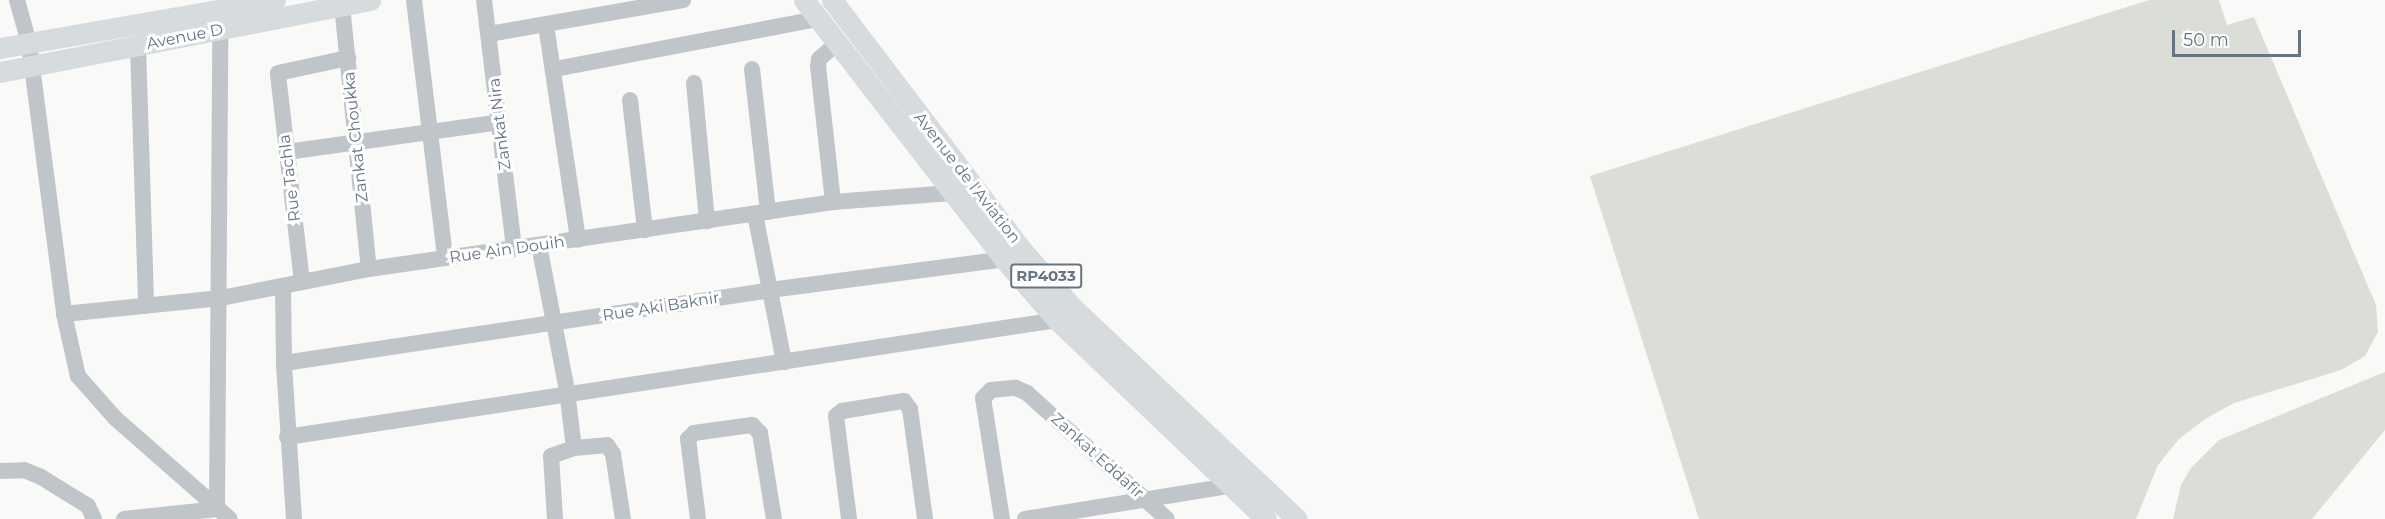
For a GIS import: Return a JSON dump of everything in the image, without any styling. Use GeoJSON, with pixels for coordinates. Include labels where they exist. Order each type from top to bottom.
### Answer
{"type":"FeatureCollection","features":[{"type":"Feature","properties":{"kind":"main road","name":"Avenue D"},"geometry":{"type":"LineString","coordinates":[[0,48],[189,8],[276,0]]}},
{"type":"Feature","properties":{"kind":"main road","name":"Avenue D"},"geometry":{"type":"LineString","coordinates":[[0,72],[370,0]]}},
{"type":"Feature","properties":{"kind":"main road","name":"Avenue de l'Aviation"},"geometry":{"type":"LineString","coordinates":[[804,0],[816,19],[951,193],[1057,320],[1266,519]]}},
{"type":"Feature","properties":{"kind":"main road","name":"Avenue de l'Aviation"},"geometry":{"type":"LineString","coordinates":[[832,0],[1020,248],[1074,309],[1297,519]]}},
{"type":"Feature","properties":{"kind":"street"},"geometry":{"type":"LineString","coordinates":[[17,0],[29,43],[64,314],[78,376],[84,387],[224,514]]}},
{"type":"Feature","properties":{"kind":"street"},"geometry":{"type":"LineString","coordinates":[[414,0],[445,258]]}},
{"type":"Feature","properties":{"kind":"street","name":"Zankat Nira"},"geometry":{"type":"LineString","coordinates":[[484,0],[514,249]]}},
{"type":"Feature","properties":{"kind":"street"},"geometry":{"type":"LineString","coordinates":[[489,34],[683,0]]}},
{"type":"Feature","properties":{"kind":"street","name":"Zankat Choukka"},"geometry":{"type":"LineString","coordinates":[[342,5],[358,142],[369,269]]}},
{"type":"Feature","properties":{"kind":"street"},"geometry":{"type":"LineString","coordinates":[[555,69],[816,19]]}},
{"type":"Feature","properties":{"kind":"street"},"geometry":{"type":"LineString","coordinates":[[546,25],[555,69],[578,240]]}},
{"type":"Feature","properties":{"kind":"street"},"geometry":{"type":"LineString","coordinates":[[220,31],[224,514]]}},
{"type":"Feature","properties":{"kind":"street"},"geometry":{"type":"LineString","coordinates":[[833,202],[818,67],[819,59],[836,44]]}},
{"type":"Feature","properties":{"kind":"street"},"geometry":{"type":"LineString","coordinates":[[138,46],[146,306]]}},
{"type":"Feature","properties":{"kind":"street","name":"Rue Tachla"},"geometry":{"type":"LineString","coordinates":[[302,282],[278,73],[348,58]]}},
{"type":"Feature","properties":{"kind":"street"},"geometry":{"type":"LineString","coordinates":[[752,69],[770,290],[784,362]]}},
{"type":"Feature","properties":{"kind":"street"},"geometry":{"type":"LineString","coordinates":[[694,83],[707,221]]}},
{"type":"Feature","properties":{"kind":"street"},"geometry":{"type":"LineString","coordinates":[[630,100],[645,230]]}},
{"type":"Feature","properties":{"kind":"street"},"geometry":{"type":"LineString","coordinates":[[287,153],[500,122]]}},
{"type":"Feature","properties":{"kind":"street","name":"Rue Ain Douih"},"geometry":{"type":"LineString","coordinates":[[64,314],[221,298],[283,289],[302,282],[369,269],[833,202],[951,193]]}},
{"type":"Feature","properties":{"kind":"street"},"geometry":{"type":"LineString","coordinates":[[539,245],[567,391],[574,448]]}},
{"type":"Feature","properties":{"kind":"street","name":"Rue Aki Baknir"},"geometry":{"type":"LineString","coordinates":[[284,363],[553,325],[770,290],[1004,259]]}},
{"type":"Feature","properties":{"kind":"street"},"geometry":{"type":"LineString","coordinates":[[283,289],[287,437],[294,519]]}},
{"type":"Feature","properties":{"kind":"street"},"geometry":{"type":"LineString","coordinates":[[287,437],[567,391],[784,362],[1057,320]]}},
{"type":"Feature","properties":{"kind":"street","name":"Zankat Eddafir"},"geometry":{"type":"LineString","coordinates":[[1002,519],[983,398],[991,390],[1016,387],[1027,393],[1157,512]]}},
{"type":"Feature","properties":{"kind":"street"},"geometry":{"type":"LineString","coordinates":[[849,519],[836,416],[842,411],[900,401],[907,402],[910,409],[925,519]]}},
{"type":"Feature","properties":{"kind":"street"},"geometry":{"type":"LineString","coordinates":[[698,519],[688,439],[694,433],[749,426],[760,433],[774,519]]}},
{"type":"Feature","properties":{"kind":"street"},"geometry":{"type":"LineString","coordinates":[[555,519],[549,460],[553,453],[574,448],[607,445],[613,454],[623,519]]}},
{"type":"Feature","properties":{"kind":"street"},"geometry":{"type":"LineString","coordinates":[[0,471],[24,470],[41,477],[88,506],[94,519]]}},
{"type":"Feature","properties":{"kind":"street"},"geometry":{"type":"LineString","coordinates":[[1025,519],[1157,512],[1229,486]]}},
{"type":"Feature","properties":{"kind":"street"},"geometry":{"type":"LineString","coordinates":[[124,519],[224,514]]}},
{"type":"Feature","properties":{"kind":"shaded area"},"geometry":{"type":"Polygon","coordinates":[[[2149,0],[2219,0],[2227,25],[2254,17],[2376,305],[2378,332],[2365,356],[2341,370],[2234,403],[2205,419],[2179,439],[2158,465],[2136,519],[1699,519],[1590,176],[2149,0]]]}},
{"type":"Feature","properties":{"kind":"shaded area"},"geometry":{"type":"Polygon","coordinates":[[[2385,372],[2385,430],[2312,519],[2173,519],[2181,485],[2191,468],[2219,440],[2385,372]]]}}]}
